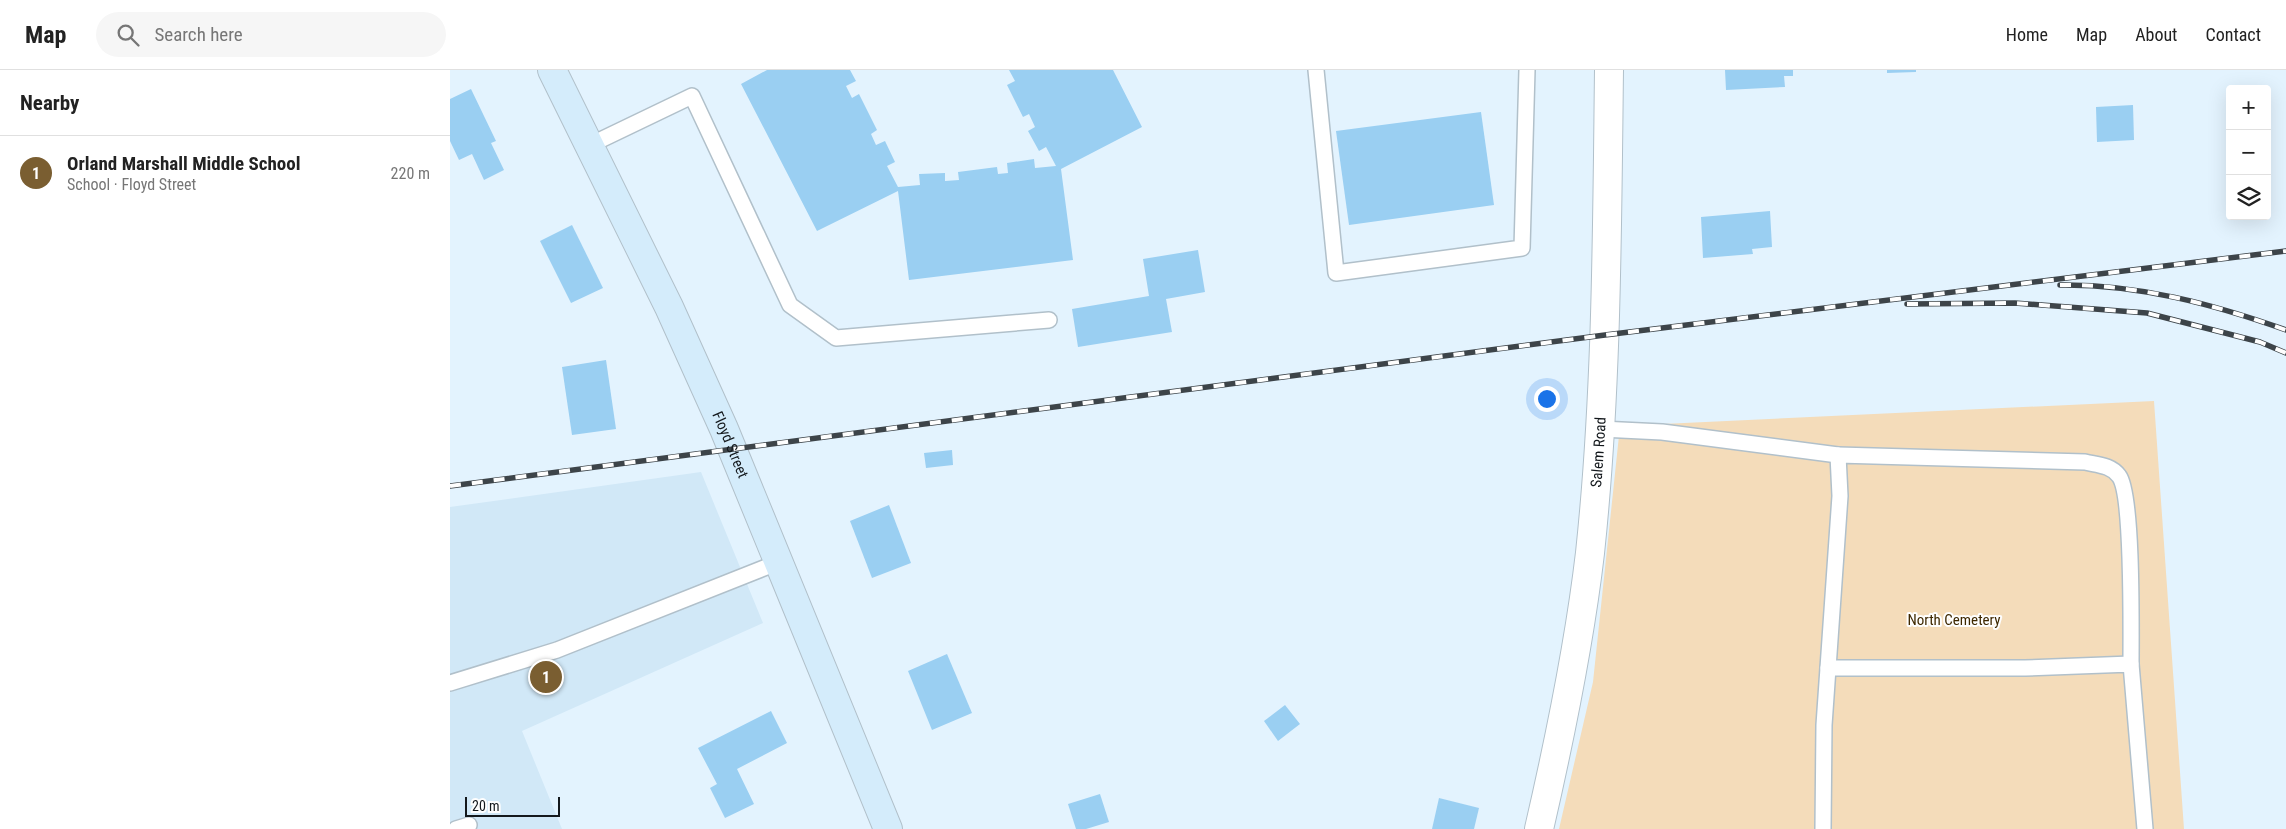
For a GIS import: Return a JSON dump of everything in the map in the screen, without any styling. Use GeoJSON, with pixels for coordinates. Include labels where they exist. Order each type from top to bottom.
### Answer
{"type":"FeatureCollection","features":[{"type":"Feature","properties":{"kind":"main road","name":"Floyd Street"},"geometry":{"type":"LineString","coordinates":[[552,70],[590,144],[685,342],[724,429],[888,829]]}},
{"type":"Feature","properties":{"kind":"street","name":"Salem Road"},"geometry":{"type":"LineString","coordinates":[[1538,829],[1578,642],[1590,554],[1601,429],[1605,325],[1609,70]]}},
{"type":"Feature","properties":{"kind":"lane"},"geometry":{"type":"LineString","coordinates":[[1320,70],[1315,70],[1336,273],[1522,248],[1527,70]]}},
{"type":"Feature","properties":{"kind":"lane"},"geometry":{"type":"LineString","coordinates":[[590,144],[692,96],[790,305],[836,338],[1050,320]]}},
{"type":"Feature","properties":{"kind":"lane"},"geometry":{"type":"LineString","coordinates":[[1601,429],[1662,432],[1838,455],[2085,462],[2110,467],[2121,478],[2126,496],[2131,664],[2145,829]]}},
{"type":"Feature","properties":{"kind":"lane"},"geometry":{"type":"LineString","coordinates":[[1823,829],[1824,725],[1840,496],[1838,455]]}},
{"type":"Feature","properties":{"kind":"lane"},"geometry":{"type":"LineString","coordinates":[[450,683],[557,650],[779,562]]}},
{"type":"Feature","properties":{"kind":"lane"},"geometry":{"type":"LineString","coordinates":[[1828,668],[2006,668],[2131,664]]}},
{"type":"Feature","properties":{"kind":"shaded area"},"geometry":{"type":"Polygon","coordinates":[[[701,472],[763,623],[522,731],[562,829],[450,829],[450,507],[701,472]]]}},
{"type":"Feature","properties":{"kind":"green space","name":"North Cemetery"},"geometry":{"type":"Polygon","coordinates":[[[2154,401],[2184,829],[1559,829],[1593,682],[1620,426],[2154,401]]]}},
{"type":"Feature","properties":{"kind":"building"},"geometry":{"type":"Polygon","coordinates":[[[767,70],[850,70],[856,81],[846,86],[852,98],[859,94],[877,130],[871,134],[876,145],[885,141],[895,162],[887,166],[898,187],[920,185],[919,174],[945,173],[945,181],[959,180],[958,172],[997,167],[998,174],[1008,173],[1007,163],[1034,159],[1035,168],[1056,166],[1046,147],[1039,151],[1028,131],[1035,127],[1029,114],[1023,117],[1007,85],[1015,81],[1009,70],[1113,70],[1142,127],[1061,169],[1073,260],[909,280],[898,191],[817,231],[741,84],[767,70]]]}},
{"type":"Feature","properties":{"kind":"building"},"geometry":{"type":"Polygon","coordinates":[[[1725,70],[1793,70],[1793,76],[1784,76],[1785,87],[1726,90],[1725,70]]]}},
{"type":"Feature","properties":{"kind":"building"},"geometry":{"type":"Polygon","coordinates":[[[1887,70],[1916,70],[1916,72],[1887,73],[1887,70]]]}},
{"type":"Feature","properties":{"kind":"building"},"geometry":{"type":"Polygon","coordinates":[[[471,89],[496,141],[491,143],[504,170],[484,180],[472,154],[459,160],[450,141],[450,99],[471,89]]]}},
{"type":"Feature","properties":{"kind":"building"},"geometry":{"type":"Polygon","coordinates":[[[2133,105],[2134,140],[2097,142],[2096,107],[2133,105]]]}},
{"type":"Feature","properties":{"kind":"building"},"geometry":{"type":"Polygon","coordinates":[[[1481,112],[1494,205],[1349,225],[1336,131],[1481,112]]]}},
{"type":"Feature","properties":{"kind":"building"},"geometry":{"type":"Polygon","coordinates":[[[1770,211],[1772,247],[1752,249],[1753,254],[1703,258],[1701,217],[1770,211]]]}},
{"type":"Feature","properties":{"kind":"building"},"geometry":{"type":"Polygon","coordinates":[[[572,225],[603,288],[571,303],[540,241],[572,225]]]}},
{"type":"Feature","properties":{"kind":"building"},"geometry":{"type":"Polygon","coordinates":[[[1198,250],[1205,292],[1166,299],[1172,332],[1078,347],[1072,309],[1149,296],[1143,259],[1198,250]]]}},
{"type":"Feature","properties":{"kind":"building"},"geometry":{"type":"Polygon","coordinates":[[[606,360],[616,429],[572,435],[562,367],[606,360]]]}},
{"type":"Feature","properties":{"kind":"building"},"geometry":{"type":"Polygon","coordinates":[[[952,450],[953,465],[926,468],[924,453],[952,450]]]}},
{"type":"Feature","properties":{"kind":"building"},"geometry":{"type":"Polygon","coordinates":[[[889,505],[911,563],[872,578],[850,521],[889,505]]]}},
{"type":"Feature","properties":{"kind":"building"},"geometry":{"type":"Polygon","coordinates":[[[947,654],[972,713],[932,730],[908,671],[947,654]]]}},
{"type":"Feature","properties":{"kind":"building"},"geometry":{"type":"Polygon","coordinates":[[[1285,705],[1300,724],[1278,741],[1264,721],[1285,705]]]}},
{"type":"Feature","properties":{"kind":"building"},"geometry":{"type":"Polygon","coordinates":[[[771,711],[787,743],[737,769],[754,804],[725,818],[710,788],[717,784],[698,748],[771,711]]]}},
{"type":"Feature","properties":{"kind":"building"},"geometry":{"type":"Polygon","coordinates":[[[1100,794],[1109,822],[1086,829],[1076,829],[1068,804],[1100,794]]]}},
{"type":"Feature","properties":{"kind":"building"},"geometry":{"type":"Polygon","coordinates":[[[1439,798],[1479,808],[1474,829],[1432,829],[1439,798]]]}},
{"type":"Feature","properties":{"kind":"railway"},"geometry":{"type":"LineString","coordinates":[[450,486],[1605,335],[2286,251]]}},
{"type":"Feature","properties":{"kind":"railway"},"geometry":{"type":"LineString","coordinates":[[2060,285],[2118,288],[2175,297],[2231,312],[2286,330]]}},
{"type":"Feature","properties":{"kind":"railway"},"geometry":{"type":"LineString","coordinates":[[1907,304],[2015,303],[2147,313],[2260,342],[2286,353]]}},
{"type":"Feature","properties":{"kind":"place","name":"Orland Marshall Middle School"},"geometry":{"type":"Point","coordinates":[546,677]}}]}
